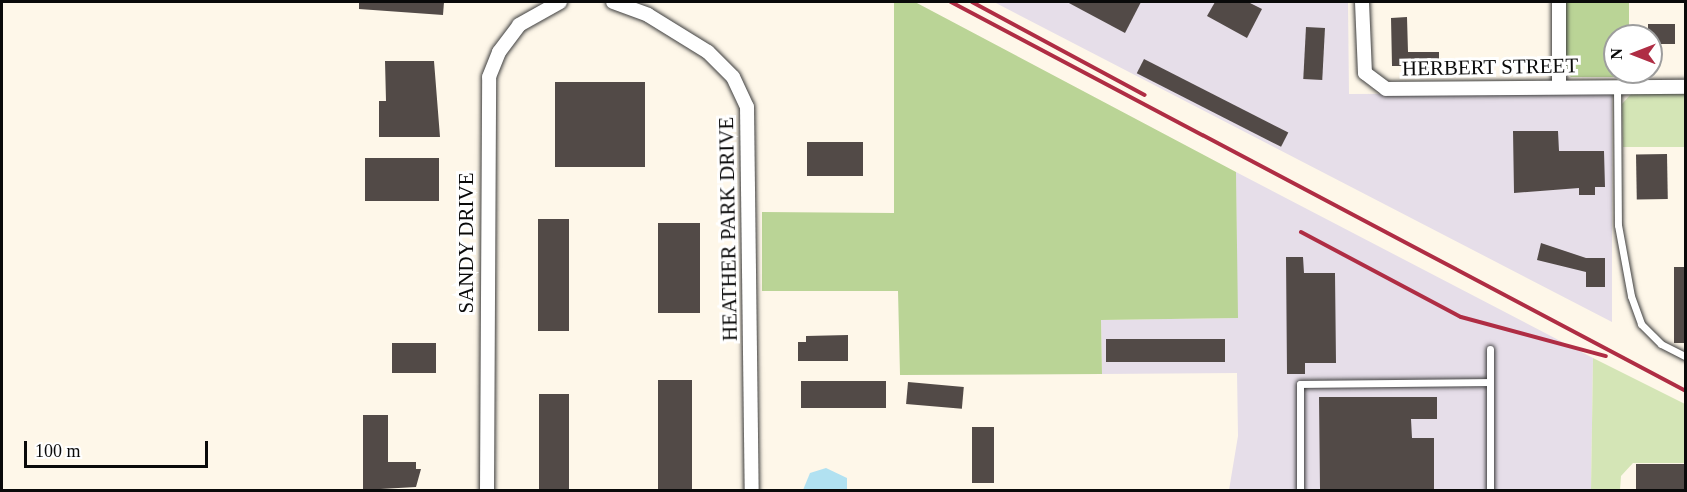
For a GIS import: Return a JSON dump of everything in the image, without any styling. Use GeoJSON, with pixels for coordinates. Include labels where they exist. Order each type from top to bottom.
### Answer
{"type":"FeatureCollection","features":[{"type":"Feature","properties":{"kind":"street"},"geometry":{"type":"LineString","coordinates":[[532,7],[560,2]]}},
{"type":"Feature","properties":{"kind":"street","name":"HEATHER PARK DRIVE"},"geometry":{"type":"LineString","coordinates":[[613,2],[648,15],[708,52],[733,77],[747,107],[752,490]]}},
{"type":"Feature","properties":{"kind":"street","name":"HERBERT STREET"},"geometry":{"type":"LineString","coordinates":[[1362,2],[1362,62],[1370,81],[1386,89],[1686,87]]}},
{"type":"Feature","properties":{"kind":"street"},"geometry":{"type":"LineString","coordinates":[[1558,2],[1558,87]]}},
{"type":"Feature","properties":{"kind":"street","name":"SANDY DRIVE"},"geometry":{"type":"LineString","coordinates":[[487,490],[487,94],[499,52],[532,7]]}},
{"type":"Feature","properties":{"kind":"lane"},"geometry":{"type":"LineString","coordinates":[[1617,87],[1618,225],[1631,296],[1641,324],[1661,345],[1686,357]]}},
{"type":"Feature","properties":{"kind":"lane"},"geometry":{"type":"LineString","coordinates":[[1490,349],[1490,490]]}},
{"type":"Feature","properties":{"kind":"lane"},"geometry":{"type":"LineString","coordinates":[[1300,490],[1300,384],[1490,382]]}},
{"type":"Feature","properties":{"kind":"shaded area"},"geometry":{"type":"Polygon","coordinates":[[[994,2],[1348,2],[1349,94],[1612,93],[1612,322],[994,2]]]}},
{"type":"Feature","properties":{"kind":"shaded area"},"geometry":{"type":"Polygon","coordinates":[[[1236,172],[1593,358],[1591,490],[1229,490],[1238,436],[1237,373],[1102,374],[1101,320],[1237,318],[1236,172]]]}},
{"type":"Feature","properties":{"kind":"green space"},"geometry":{"type":"Polygon","coordinates":[[[894,2],[915,2],[1236,172],[1238,318],[1101,320],[1102,374],[900,375],[898,291],[762,291],[762,212],[894,213],[894,2]]]}},
{"type":"Feature","properties":{"kind":"green space"},"geometry":{"type":"Polygon","coordinates":[[[1566,2],[1629,2],[1629,24],[1603,24],[1603,77],[1571,77],[1566,72],[1566,2]]]}},
{"type":"Feature","properties":{"kind":"green space"},"geometry":{"type":"Polygon","coordinates":[[[1631,94],[1685,94],[1685,147],[1623,147],[1622,104],[1631,94]]]}},
{"type":"Feature","properties":{"kind":"green space"},"geometry":{"type":"Polygon","coordinates":[[[1593,358],[1685,404],[1685,463],[1633,463],[1621,476],[1620,490],[1591,490],[1593,358]]]}},
{"type":"Feature","properties":{"kind":"water"},"geometry":{"type":"Polygon","coordinates":[[[826,468],[847,478],[847,490],[803,490],[810,473],[826,468]]]}},
{"type":"Feature","properties":{"kind":"building"},"geometry":{"type":"Polygon","coordinates":[[[359,2],[444,2],[443,15],[359,9],[359,2]]]}},
{"type":"Feature","properties":{"kind":"building"},"geometry":{"type":"Polygon","coordinates":[[[1067,2],[1141,2],[1125,33],[1067,2]]]}},
{"type":"Feature","properties":{"kind":"building"},"geometry":{"type":"Polygon","coordinates":[[[1215,2],[1248,2],[1262,9],[1247,38],[1207,16],[1215,2]]]}},
{"type":"Feature","properties":{"kind":"building"},"geometry":{"type":"Polygon","coordinates":[[[1407,17],[1408,52],[1439,52],[1439,72],[1420,72],[1420,66],[1392,66],[1391,18],[1407,17]]]}},
{"type":"Feature","properties":{"kind":"building"},"geometry":{"type":"Polygon","coordinates":[[[1663,24],[1675,24],[1675,44],[1663,44],[1663,24]]]}},
{"type":"Feature","properties":{"kind":"building"},"geometry":{"type":"Polygon","coordinates":[[[1306,27],[1325,28],[1322,80],[1303,79],[1306,27]]]}},
{"type":"Feature","properties":{"kind":"building"},"geometry":{"type":"Polygon","coordinates":[[[1144,59],[1288,133],[1281,147],[1137,73],[1144,59]]]}},
{"type":"Feature","properties":{"kind":"building"},"geometry":{"type":"Polygon","coordinates":[[[385,61],[434,61],[440,137],[379,137],[379,101],[386,101],[385,61]]]}},
{"type":"Feature","properties":{"kind":"building"},"geometry":{"type":"Polygon","coordinates":[[[555,82],[645,82],[645,167],[555,167],[555,82]]]}},
{"type":"Feature","properties":{"kind":"building"},"geometry":{"type":"Polygon","coordinates":[[[1513,131],[1558,131],[1559,151],[1604,151],[1605,187],[1595,187],[1595,195],[1579,195],[1579,188],[1514,193],[1513,131]]]}},
{"type":"Feature","properties":{"kind":"building"},"geometry":{"type":"Polygon","coordinates":[[[807,142],[863,142],[863,176],[807,176],[807,142]]]}},
{"type":"Feature","properties":{"kind":"building"},"geometry":{"type":"Polygon","coordinates":[[[1667,154],[1668,199],[1637,200],[1636,155],[1667,154]]]}},
{"type":"Feature","properties":{"kind":"building"},"geometry":{"type":"Polygon","coordinates":[[[365,158],[439,158],[439,201],[365,201],[365,158]]]}},
{"type":"Feature","properties":{"kind":"building"},"geometry":{"type":"Polygon","coordinates":[[[538,219],[569,219],[569,331],[538,331],[538,219]]]}},
{"type":"Feature","properties":{"kind":"building"},"geometry":{"type":"Polygon","coordinates":[[[658,223],[700,223],[700,313],[658,313],[658,223]]]}},
{"type":"Feature","properties":{"kind":"building"},"geometry":{"type":"Polygon","coordinates":[[[1541,243],[1586,258],[1605,258],[1605,287],[1586,287],[1586,272],[1537,260],[1541,243]]]}},
{"type":"Feature","properties":{"kind":"building"},"geometry":{"type":"Polygon","coordinates":[[[1286,257],[1303,257],[1304,273],[1335,273],[1336,363],[1305,363],[1305,374],[1287,374],[1286,257]]]}},
{"type":"Feature","properties":{"kind":"building"},"geometry":{"type":"Polygon","coordinates":[[[1674,267],[1686,267],[1686,343],[1674,343],[1674,267]]]}},
{"type":"Feature","properties":{"kind":"building"},"geometry":{"type":"Polygon","coordinates":[[[848,335],[848,361],[798,361],[798,342],[806,342],[806,336],[848,335]]]}},
{"type":"Feature","properties":{"kind":"building"},"geometry":{"type":"Polygon","coordinates":[[[1106,339],[1225,339],[1225,362],[1106,362],[1106,339]]]}},
{"type":"Feature","properties":{"kind":"building"},"geometry":{"type":"Polygon","coordinates":[[[392,343],[436,343],[436,373],[392,373],[392,343]]]}},
{"type":"Feature","properties":{"kind":"building"},"geometry":{"type":"Polygon","coordinates":[[[658,380],[692,380],[692,490],[658,490],[658,380]]]}},
{"type":"Feature","properties":{"kind":"building"},"geometry":{"type":"Polygon","coordinates":[[[801,381],[886,381],[886,408],[801,408],[801,381]]]}},
{"type":"Feature","properties":{"kind":"building"},"geometry":{"type":"Polygon","coordinates":[[[908,382],[964,387],[962,409],[906,404],[908,382]]]}},
{"type":"Feature","properties":{"kind":"building"},"geometry":{"type":"Polygon","coordinates":[[[539,394],[569,394],[569,490],[539,490],[539,394]]]}},
{"type":"Feature","properties":{"kind":"building"},"geometry":{"type":"Polygon","coordinates":[[[1319,397],[1437,397],[1437,419],[1411,419],[1412,438],[1434,438],[1434,490],[1320,490],[1319,397]]]}},
{"type":"Feature","properties":{"kind":"building"},"geometry":{"type":"Polygon","coordinates":[[[363,415],[388,415],[388,462],[416,462],[416,469],[421,469],[416,487],[363,490],[363,415]]]}},
{"type":"Feature","properties":{"kind":"building"},"geometry":{"type":"Polygon","coordinates":[[[972,427],[994,427],[994,483],[972,483],[972,427]]]}},
{"type":"Feature","properties":{"kind":"building"},"geometry":{"type":"Polygon","coordinates":[[[1636,464],[1686,464],[1686,490],[1636,490],[1636,464]]]}},
{"type":"Feature","properties":{"kind":"railway"},"geometry":{"type":"LineString","coordinates":[[951,2],[1686,391]]}},
{"type":"Feature","properties":{"kind":"railway"},"geometry":{"type":"LineString","coordinates":[[972,2],[1145,95]]}},
{"type":"Feature","properties":{"kind":"railway"},"geometry":{"type":"LineString","coordinates":[[1301,232],[1461,317],[1606,356]]}}]}
